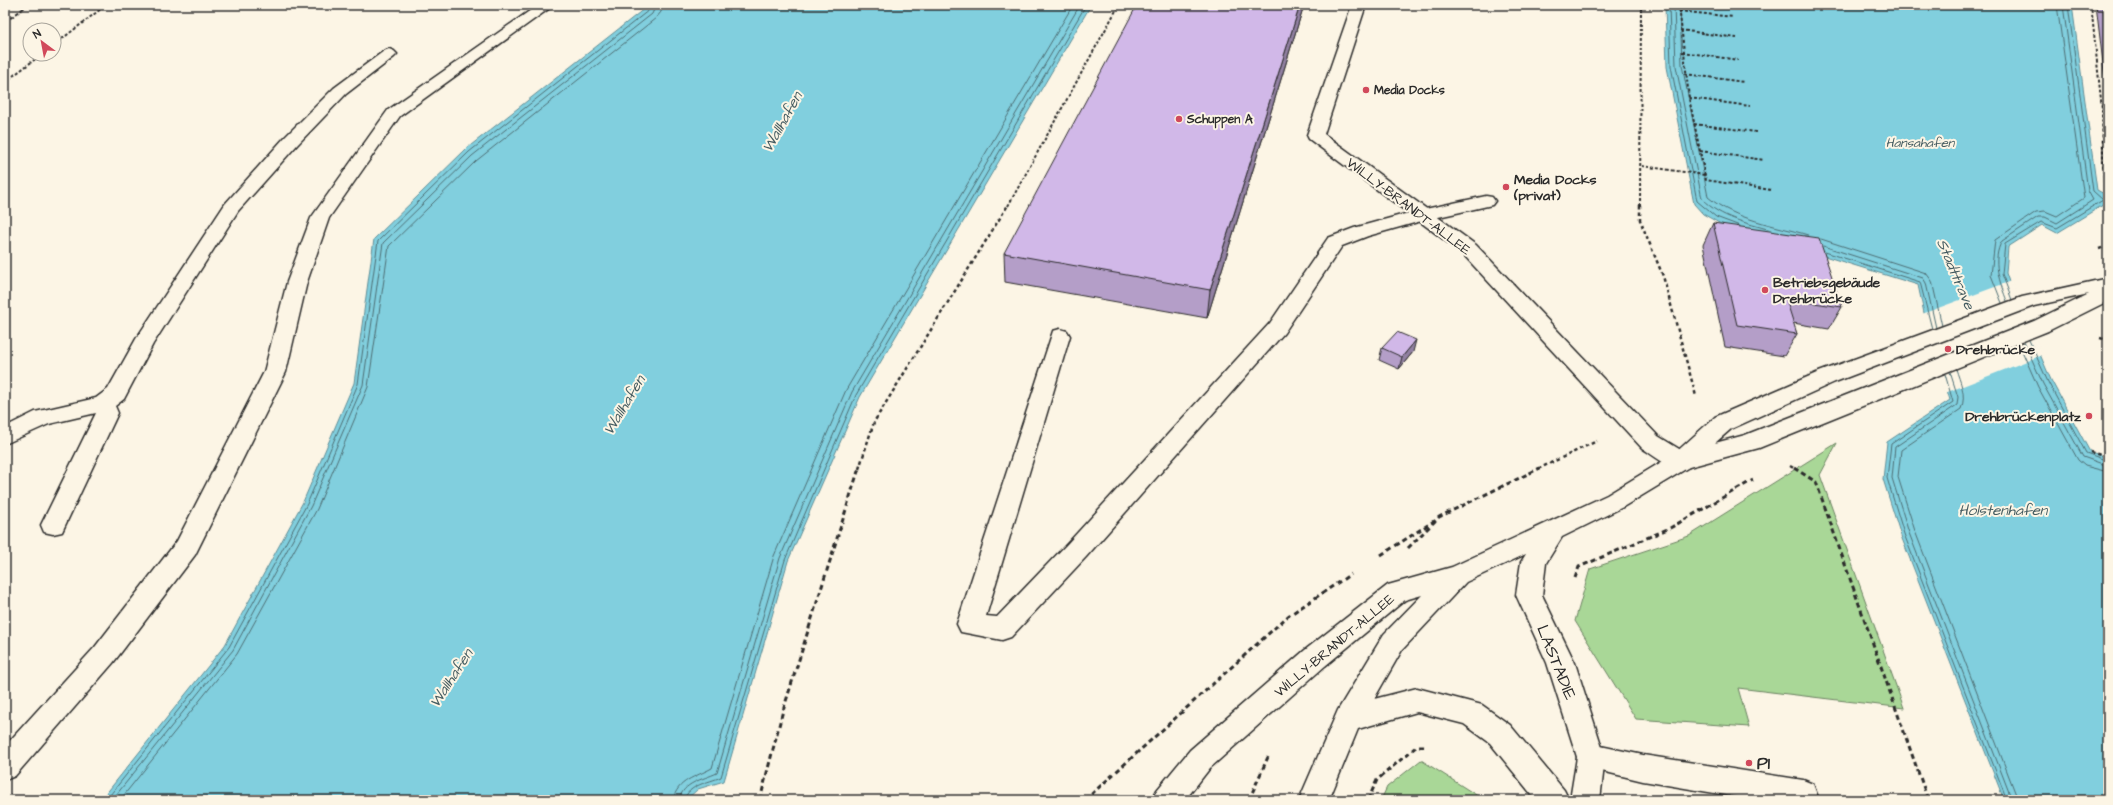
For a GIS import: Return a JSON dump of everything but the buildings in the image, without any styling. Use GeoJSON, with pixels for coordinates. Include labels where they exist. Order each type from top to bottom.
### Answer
{"type":"FeatureCollection","features":[{"type":"Feature","properties":{"kind":"street"},"geometry":{"type":"LineString","coordinates":[[5,768],[104,655],[186,548],[275,372],[297,282],[320,218],[394,113],[547,5]]}},
{"type":"Feature","properties":{"kind":"street","name":"WILLY-BRANDT-ALLEE"},"geometry":{"type":"LineString","coordinates":[[1359,5],[1315,135],[1468,249],[1650,442],[1681,461],[1751,442],[2041,326],[2108,293]]}},
{"type":"Feature","properties":{"kind":"street"},"geometry":{"type":"LineString","coordinates":[[10,432],[43,418],[103,404],[116,394],[143,344],[231,208],[291,141],[340,91],[389,54]]}},
{"type":"Feature","properties":{"kind":"street"},"geometry":{"type":"LineString","coordinates":[[1060,336],[970,624],[1002,629],[1077,550],[1277,328],[1335,242],[1361,232],[1422,215],[1486,201]]}},
{"type":"Feature","properties":{"kind":"street","name":"WILLY-BRANDT-ALLEE"},"geometry":{"type":"LineString","coordinates":[[1167,800],[1200,759],[1315,658],[1397,592],[1458,575],[1616,501],[1681,461],[1723,423],[1827,377],[2029,301],[2108,284]]}},
{"type":"Feature","properties":{"kind":"street"},"geometry":{"type":"LineString","coordinates":[[53,524],[107,413],[103,404]]}},
{"type":"Feature","properties":{"kind":"street","name":"LASTADIE"},"geometry":{"type":"LineString","coordinates":[[1554,529],[1534,562],[1529,595],[1561,663],[1591,757],[1585,800]]}},
{"type":"Feature","properties":{"kind":"street"},"geometry":{"type":"LineString","coordinates":[[1314,800],[1348,719],[1393,642],[1458,575]]}},
{"type":"Feature","properties":{"kind":"street"},"geometry":{"type":"LineString","coordinates":[[1348,719],[1417,700],[1472,714],[1500,734],[1554,800]]}},
{"type":"Feature","properties":{"kind":"street"},"geometry":{"type":"LineString","coordinates":[[1591,757],[1643,768],[1803,794],[1804,800]]}},
{"type":"Feature","properties":{"kind":"path"},"geometry":{"type":"LineString","coordinates":[[62,38],[106,5]]}},
{"type":"Feature","properties":{"kind":"path"},"geometry":{"type":"LineString","coordinates":[[760,800],[782,714],[874,422],[1004,213],[1118,5]]}},
{"type":"Feature","properties":{"kind":"path"},"geometry":{"type":"LineString","coordinates":[[1641,5],[1642,166],[1640,179],[1640,220],[1663,276],[1697,400]]}},
{"type":"Feature","properties":{"kind":"path"},"geometry":{"type":"LineString","coordinates":[[1679,5],[1685,74],[1706,180],[1771,190]]}},
{"type":"Feature","properties":{"kind":"path"},"geometry":{"type":"LineString","coordinates":[[2091,5],[2102,109],[2104,187],[2108,190]]}},
{"type":"Feature","properties":{"kind":"path"},"geometry":{"type":"LineString","coordinates":[[1679,10],[1734,17]]}},
{"type":"Feature","properties":{"kind":"path"},"geometry":{"type":"LineString","coordinates":[[1680,30],[1737,38]]}},
{"type":"Feature","properties":{"kind":"path"},"geometry":{"type":"LineString","coordinates":[[1682,52],[1738,60]]}},
{"type":"Feature","properties":{"kind":"path"},"geometry":{"type":"LineString","coordinates":[[5,82],[31,62]]}},
{"type":"Feature","properties":{"kind":"path"},"geometry":{"type":"LineString","coordinates":[[1685,74],[1744,82]]}},
{"type":"Feature","properties":{"kind":"path"},"geometry":{"type":"LineString","coordinates":[[1689,98],[1750,106]]}},
{"type":"Feature","properties":{"kind":"path"},"geometry":{"type":"LineString","coordinates":[[2102,109],[2108,111]]}},
{"type":"Feature","properties":{"kind":"path"},"geometry":{"type":"LineString","coordinates":[[1694,124],[1756,132]]}},
{"type":"Feature","properties":{"kind":"path"},"geometry":{"type":"LineString","coordinates":[[1700,151],[1764,160]]}},
{"type":"Feature","properties":{"kind":"path"},"geometry":{"type":"LineString","coordinates":[[1642,166],[1705,175]]}},
{"type":"Feature","properties":{"kind":"path"},"geometry":{"type":"LineString","coordinates":[[1407,549],[1439,517],[1596,442],[1638,429]]}},
{"type":"Feature","properties":{"kind":"path"},"geometry":{"type":"LineString","coordinates":[[2090,452],[2108,457]]}},
{"type":"Feature","properties":{"kind":"path"},"geometry":{"type":"LineString","coordinates":[[1786,464],[1816,482],[1928,800]]}},
{"type":"Feature","properties":{"kind":"path"},"geometry":{"type":"LineString","coordinates":[[1574,580],[1579,567],[1670,528],[1755,479]]}},
{"type":"Feature","properties":{"kind":"green space"},"geometry":{"type":"Polygon","coordinates":[[[1837,443],[1820,475],[1904,708],[1738,688],[1749,727],[1636,719],[1575,621],[1590,569],[1689,536],[1837,443]]]}},
{"type":"Feature","properties":{"kind":"green space"},"geometry":{"type":"Polygon","coordinates":[[[1421,760],[1484,800],[1381,800],[1387,787],[1421,760]]]}},
{"type":"Feature","properties":{"kind":"water","name":"Wallhafen"},"geometry":{"type":"Polygon","coordinates":[[[649,5],[1091,5],[860,397],[788,561],[724,781],[698,789],[686,800],[101,800],[225,645],[303,502],[354,383],[374,239],[466,149],[649,5]]]}},
{"type":"Feature","properties":{"kind":"water"},"geometry":{"type":"Polygon","coordinates":[[[1665,5],[2072,5],[2097,190],[2108,196],[2108,202],[2057,233],[2042,225],[2008,247],[2006,273],[2051,380],[2090,452],[2108,457],[2108,800],[2004,800],[1901,536],[1883,479],[1887,442],[1950,400],[1927,327],[1918,285],[1721,224],[1703,214],[1694,204],[1667,67],[1665,5]]]}},
{"type":"Feature","properties":{"kind":"pier"},"geometry":{"type":"Polygon","coordinates":[[[2011,281],[2042,355],[1945,393],[1922,314],[2011,281]]]}},
{"type":"Feature","properties":{"kind":"railway"},"geometry":{"type":"LineString","coordinates":[[5,8],[9,5]]}},
{"type":"Feature","properties":{"kind":"railway"},"geometry":{"type":"LineString","coordinates":[[5,22],[28,5]]}},
{"type":"Feature","properties":{"kind":"place","name":"Media Docks"},"geometry":{"type":"Point","coordinates":[1366,90]}},
{"type":"Feature","properties":{"kind":"place","name":"Schuppen A"},"geometry":{"type":"Point","coordinates":[1179,119]}},
{"type":"Feature","properties":{"kind":"place","name":"Media Docks (privat)"},"geometry":{"type":"Point","coordinates":[1506,187]}},
{"type":"Feature","properties":{"kind":"place","name":"Betriebsgebäude Drehbrücke"},"geometry":{"type":"Point","coordinates":[1765,290]}},
{"type":"Feature","properties":{"kind":"place","name":"Drehbrücke"},"geometry":{"type":"Point","coordinates":[1948,349]}},
{"type":"Feature","properties":{"kind":"place","name":"Drehbrückenplatz"},"geometry":{"type":"Point","coordinates":[2089,416]}},
{"type":"Feature","properties":{"kind":"place","name":"P1"},"geometry":{"type":"Point","coordinates":[1749,763]}},
{"type":"Feature","properties":{"kind":"water label","name":"Hansahafen"},"geometry":{"type":"Point","coordinates":[1920,142]}},
{"type":"Feature","properties":{"kind":"water label","name":"Stadttrave"},"geometry":{"type":"Point","coordinates":[1956,274]}},
{"type":"Feature","properties":{"kind":"water label","name":"Holstenhafen"},"geometry":{"type":"Point","coordinates":[2003,510]}}]}
